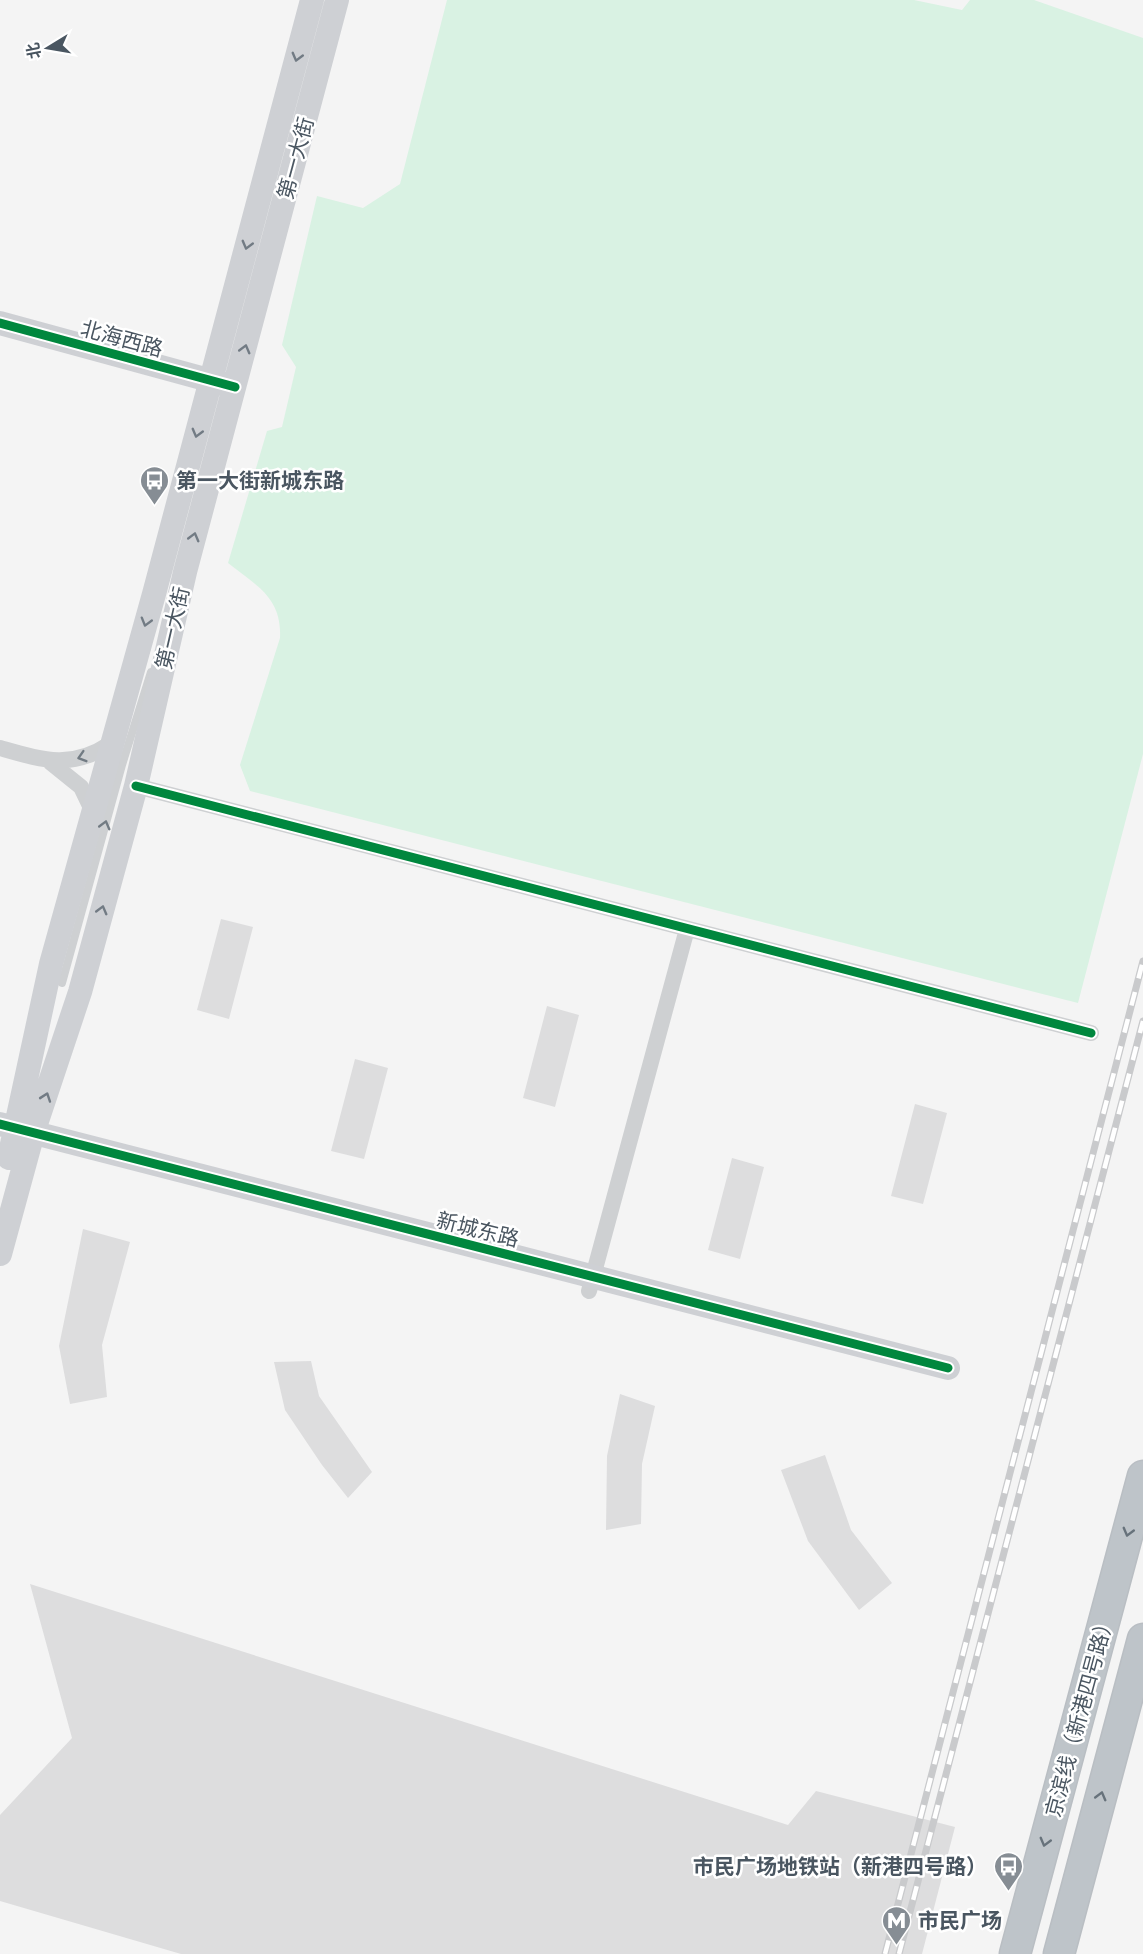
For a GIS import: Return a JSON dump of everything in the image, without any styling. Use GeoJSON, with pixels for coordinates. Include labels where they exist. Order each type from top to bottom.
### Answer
{"type":"FeatureCollection","features":[{"type":"Feature","properties":{"kind":"highway","name":"京滨线（新港四号路）"},"geometry":{"type":"LineString","coordinates":[[1015,1954],[1143,1476]]}},
{"type":"Feature","properties":{"kind":"highway","name":"京滨线（新港四号路）"},"geometry":{"type":"LineString","coordinates":[[1059,1954],[1143,1639]]}},
{"type":"Feature","properties":{"kind":"main road","name":"第一大街"},"geometry":{"type":"LineString","coordinates":[[0,1191],[15,1136],[51,963],[110,744],[154,594],[312,0]]}},
{"type":"Feature","properties":{"kind":"main road","name":"第一大街"},"geometry":{"type":"LineString","coordinates":[[0,1254],[15,1136],[80,992],[136,786],[185,572],[337,0]]}},
{"type":"Feature","properties":{"kind":"main road","name":"北海西路"},"geometry":{"type":"LineString","coordinates":[[0,323],[235,387]]}},
{"type":"Feature","properties":{"kind":"main road","name":"新城东路"},"geometry":{"type":"LineString","coordinates":[[15,1136],[947,1376]]}},
{"type":"Feature","properties":{"kind":"street"},"geometry":{"type":"LineString","coordinates":[[0,748],[50,762],[76,760],[99,752],[110,744]]}},
{"type":"Feature","properties":{"kind":"street"},"geometry":{"type":"LineString","coordinates":[[50,762],[81,787],[92,810]]}},
{"type":"Feature","properties":{"kind":"street"},"geometry":{"type":"LineString","coordinates":[[136,786],[1091,1033]]}},
{"type":"Feature","properties":{"kind":"street"},"geometry":{"type":"LineString","coordinates":[[591,1284],[687,929]]}},
{"type":"Feature","properties":{"kind":"lane"},"geometry":{"type":"LineString","coordinates":[[62,983],[136,716],[185,572]]}},
{"type":"Feature","properties":{"kind":"green space"},"geometry":{"type":"Polygon","coordinates":[[[447,0],[914,0],[962,10],[970,0],[1034,0],[1143,38],[1143,754],[1078,1003],[250,791],[240,765],[280,638],[280,624],[277,613],[266,594],[228,563],[267,431],[282,427],[296,367],[282,345],[317,196],[363,208],[400,184],[447,0]]]}},
{"type":"Feature","properties":{"kind":"building"},"geometry":{"type":"Polygon","coordinates":[[[221,919],[253,927],[229,1019],[197,1010],[221,919]]]}},
{"type":"Feature","properties":{"kind":"building"},"geometry":{"type":"Polygon","coordinates":[[[547,1006],[579,1015],[555,1107],[523,1098],[547,1006]]]}},
{"type":"Feature","properties":{"kind":"building"},"geometry":{"type":"Polygon","coordinates":[[[355,1059],[388,1068],[364,1159],[331,1151],[355,1059]]]}},
{"type":"Feature","properties":{"kind":"building"},"geometry":{"type":"Polygon","coordinates":[[[915,1104],[947,1113],[923,1204],[891,1196],[915,1104]]]}},
{"type":"Feature","properties":{"kind":"building"},"geometry":{"type":"Polygon","coordinates":[[[732,1158],[764,1167],[740,1259],[708,1250],[732,1158]]]}},
{"type":"Feature","properties":{"kind":"building"},"geometry":{"type":"Polygon","coordinates":[[[83,1229],[130,1242],[102,1345],[107,1397],[70,1404],[59,1346],[83,1229]]]}},
{"type":"Feature","properties":{"kind":"building"},"geometry":{"type":"Polygon","coordinates":[[[311,1361],[319,1396],[372,1472],[348,1498],[322,1465],[285,1410],[274,1362],[311,1361]]]}},
{"type":"Feature","properties":{"kind":"building"},"geometry":{"type":"Polygon","coordinates":[[[620,1394],[655,1406],[642,1464],[641,1524],[606,1530],[607,1456],[620,1394]]]}},
{"type":"Feature","properties":{"kind":"building"},"geometry":{"type":"Polygon","coordinates":[[[825,1455],[851,1530],[892,1583],[859,1610],[808,1541],[781,1470],[825,1455]]]}},
{"type":"Feature","properties":{"kind":"building"},"geometry":{"type":"Polygon","coordinates":[[[30,1584],[788,1825],[816,1791],[955,1827],[922,1954],[181,1954],[0,1901],[0,1815],[72,1738],[30,1584]]]}},
{"type":"Feature","properties":{"kind":"railway"},"geometry":{"type":"LineString","coordinates":[[885,1954],[1143,961]]}},
{"type":"Feature","properties":{"kind":"railway"},"geometry":{"type":"LineString","coordinates":[[899,1954],[1143,1021]]}},
{"type":"Feature","properties":{"kind":"cycle path"},"geometry":{"type":"LineString","coordinates":[[0,323],[235,387]]}},
{"type":"Feature","properties":{"kind":"cycle path"},"geometry":{"type":"LineString","coordinates":[[136,786],[1091,1033]]}},
{"type":"Feature","properties":{"kind":"cycle path"},"geometry":{"type":"LineString","coordinates":[[0,1124],[948,1368]]}},
{"type":"Feature","properties":{"kind":"place","name":"第一大街新城东路"},"geometry":{"type":"Point","coordinates":[155,506]}},
{"type":"Feature","properties":{"kind":"place","name":"市民广场地铁站（新港四号路）"},"geometry":{"type":"Point","coordinates":[1008,1892]}},
{"type":"Feature","properties":{"kind":"place","name":"市民广场"},"geometry":{"type":"Point","coordinates":[897,1946]}}]}
